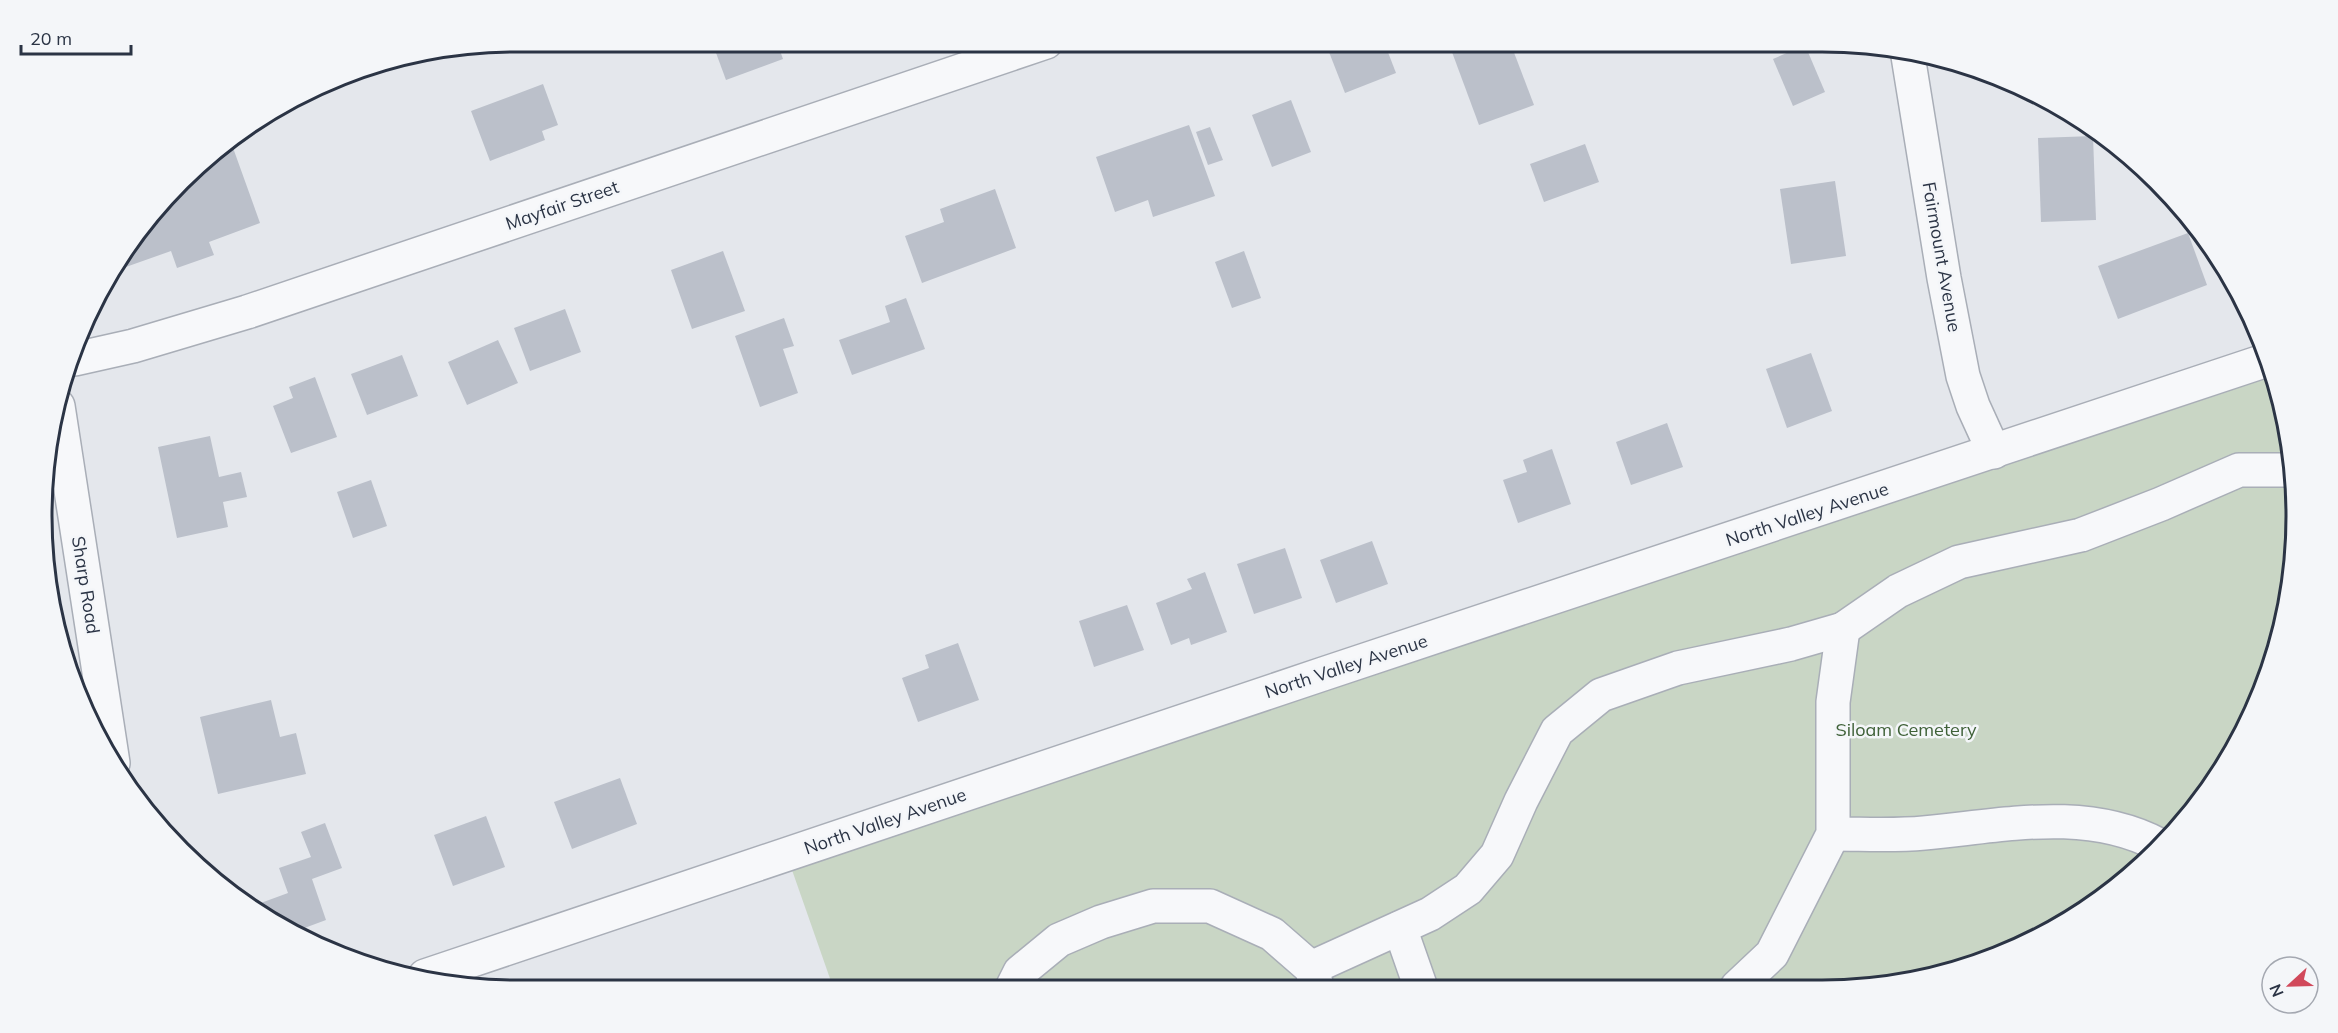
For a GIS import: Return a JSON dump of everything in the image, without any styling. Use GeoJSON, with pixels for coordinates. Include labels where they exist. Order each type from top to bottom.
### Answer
{"type":"FeatureCollection","features":[{"type":"Feature","properties":{"kind":"street","name":"Mayfair Street"},"geometry":{"type":"LineString","coordinates":[[81,358],[134,346],[247,312],[1016,52]]}},
{"type":"Feature","properties":{"kind":"street","name":"Fairmount Avenue"},"geometry":{"type":"LineString","coordinates":[[1909,60],[1944,278],[1963,376],[1973,406],[1994,452]]}},
{"type":"Feature","properties":{"kind":"street","name":"North Valley Avenue"},"geometry":{"type":"LineString","coordinates":[[433,973],[2259,363]]}},
{"type":"Feature","properties":{"kind":"street","name":"Sharp Road"},"geometry":{"type":"LineString","coordinates":[[61,426],[109,738]]}},
{"type":"Feature","properties":{"kind":"street"},"geometry":{"type":"LineString","coordinates":[[1016,980],[1020,972],[1059,940],[1101,922],[1153,906],[1210,906],[1272,934],[1315,978],[1400,928],[1430,914],[1468,889],[1497,855],[1521,801],[1557,731],[1601,695],[1678,668],[1791,644],[1843,629],[1898,591],[1959,562],[2081,535],[2239,470],[2283,470]]}},
{"type":"Feature","properties":{"kind":"street"},"geometry":{"type":"LineString","coordinates":[[1744,980],[1772,954],[1833,834],[1833,702],[1843,629]]}},
{"type":"Feature","properties":{"kind":"street"},"geometry":{"type":"LineString","coordinates":[[1833,834],[1921,833],[2046,820],[2106,826],[2152,843]]}},
{"type":"Feature","properties":{"kind":"street"},"geometry":{"type":"LineString","coordinates":[[1400,928],[1418,980]]}},
{"type":"Feature","properties":{"kind":"street"},"geometry":{"type":"LineString","coordinates":[[1770,980],[1772,954]]}},
{"type":"Feature","properties":{"kind":"green space","name":"Siloam Cemetery"},"geometry":{"type":"Polygon","coordinates":[[[2256,354],[2261,367],[2270,396],[2282,456],[2286,516],[2285,547],[2277,607],[2270,637],[2238,722],[2190,799],[2150,845],[2104,885],[2054,918],[2027,933],[1971,956],[1912,972],[1852,980],[830,980],[785,850],[2256,354]]]}},
{"type":"Feature","properties":{"kind":"building"},"geometry":{"type":"Polygon","coordinates":[[[716,52],[781,52],[783,59],[726,80],[716,52]]]}},
{"type":"Feature","properties":{"kind":"building"},"geometry":{"type":"Polygon","coordinates":[[[1329,52],[1388,52],[1396,73],[1345,93],[1329,52]]]}},
{"type":"Feature","properties":{"kind":"building"},"geometry":{"type":"Polygon","coordinates":[[[1452,52],[1514,52],[1534,105],[1479,125],[1452,52]]]}},
{"type":"Feature","properties":{"kind":"building"},"geometry":{"type":"Polygon","coordinates":[[[1789,52],[1808,52],[1825,92],[1793,106],[1773,59],[1789,52]]]}},
{"type":"Feature","properties":{"kind":"building"},"geometry":{"type":"Polygon","coordinates":[[[543,84],[558,125],[542,131],[545,140],[490,161],[471,111],[543,84]]]}},
{"type":"Feature","properties":{"kind":"building"},"geometry":{"type":"Polygon","coordinates":[[[1291,100],[1311,152],[1272,167],[1252,115],[1291,100]]]}},
{"type":"Feature","properties":{"kind":"building"},"geometry":{"type":"Polygon","coordinates":[[[1189,125],[1215,196],[1153,217],[1148,200],[1115,212],[1096,157],[1189,125]]]}},
{"type":"Feature","properties":{"kind":"building"},"geometry":{"type":"Polygon","coordinates":[[[1210,127],[1223,160],[1208,165],[1196,132],[1210,127]]]}},
{"type":"Feature","properties":{"kind":"building"},"geometry":{"type":"Polygon","coordinates":[[[2087,136],[2093,141],[2096,220],[2041,222],[2038,138],[2087,136]]]}},
{"type":"Feature","properties":{"kind":"building"},"geometry":{"type":"Polygon","coordinates":[[[1585,144],[1599,182],[1544,202],[1530,164],[1585,144]]]}},
{"type":"Feature","properties":{"kind":"building"},"geometry":{"type":"Polygon","coordinates":[[[233,149],[260,223],[209,242],[214,255],[177,268],[171,251],[126,267],[148,234],[188,188],[233,149]]]}},
{"type":"Feature","properties":{"kind":"building"},"geometry":{"type":"Polygon","coordinates":[[[1835,181],[1846,256],[1791,264],[1780,189],[1835,181]]]}},
{"type":"Feature","properties":{"kind":"building"},"geometry":{"type":"Polygon","coordinates":[[[995,189],[1016,248],[922,283],[905,236],[944,222],[940,209],[995,189]]]}},
{"type":"Feature","properties":{"kind":"building"},"geometry":{"type":"Polygon","coordinates":[[[2188,233],[2207,285],[2118,319],[2098,266],[2188,233]]]}},
{"type":"Feature","properties":{"kind":"building"},"geometry":{"type":"Polygon","coordinates":[[[723,251],[745,311],[692,329],[671,270],[723,251]]]}},
{"type":"Feature","properties":{"kind":"building"},"geometry":{"type":"Polygon","coordinates":[[[1244,251],[1261,298],[1232,308],[1215,262],[1244,251]]]}},
{"type":"Feature","properties":{"kind":"building"},"geometry":{"type":"Polygon","coordinates":[[[906,298],[925,349],[852,375],[839,340],[890,322],[885,306],[906,298]]]}},
{"type":"Feature","properties":{"kind":"building"},"geometry":{"type":"Polygon","coordinates":[[[565,309],[581,352],[530,371],[514,328],[565,309]]]}},
{"type":"Feature","properties":{"kind":"building"},"geometry":{"type":"Polygon","coordinates":[[[784,318],[794,346],[783,349],[798,393],[760,407],[735,336],[784,318]]]}},
{"type":"Feature","properties":{"kind":"building"},"geometry":{"type":"Polygon","coordinates":[[[498,340],[518,383],[467,405],[448,362],[498,340]]]}},
{"type":"Feature","properties":{"kind":"building"},"geometry":{"type":"Polygon","coordinates":[[[1811,353],[1832,411],[1787,428],[1766,369],[1811,353]]]}},
{"type":"Feature","properties":{"kind":"building"},"geometry":{"type":"Polygon","coordinates":[[[402,355],[418,396],[367,415],[351,374],[402,355]]]}},
{"type":"Feature","properties":{"kind":"building"},"geometry":{"type":"Polygon","coordinates":[[[315,377],[337,437],[291,453],[273,406],[293,398],[289,387],[315,377]]]}},
{"type":"Feature","properties":{"kind":"building"},"geometry":{"type":"Polygon","coordinates":[[[1667,423],[1683,467],[1631,485],[1616,442],[1667,423]]]}},
{"type":"Feature","properties":{"kind":"building"},"geometry":{"type":"Polygon","coordinates":[[[210,436],[219,477],[241,472],[247,497],[223,502],[228,527],[177,538],[158,447],[210,436]]]}},
{"type":"Feature","properties":{"kind":"building"},"geometry":{"type":"Polygon","coordinates":[[[1552,449],[1571,504],[1518,523],[1503,480],[1527,472],[1523,460],[1552,449]]]}},
{"type":"Feature","properties":{"kind":"building"},"geometry":{"type":"Polygon","coordinates":[[[371,480],[387,526],[353,538],[337,492],[371,480]]]}},
{"type":"Feature","properties":{"kind":"building"},"geometry":{"type":"Polygon","coordinates":[[[1372,541],[1388,584],[1336,603],[1320,560],[1372,541]]]}},
{"type":"Feature","properties":{"kind":"building"},"geometry":{"type":"Polygon","coordinates":[[[1285,548],[1302,598],[1254,614],[1237,564],[1285,548]]]}},
{"type":"Feature","properties":{"kind":"building"},"geometry":{"type":"Polygon","coordinates":[[[1205,572],[1227,632],[1191,645],[1189,638],[1171,645],[1156,603],[1192,589],[1187,579],[1205,572]]]}},
{"type":"Feature","properties":{"kind":"building"},"geometry":{"type":"Polygon","coordinates":[[[1127,605],[1144,650],[1094,667],[1079,621],[1127,605]]]}},
{"type":"Feature","properties":{"kind":"building"},"geometry":{"type":"Polygon","coordinates":[[[958,643],[979,700],[918,722],[902,678],[929,668],[925,655],[958,643]]]}},
{"type":"Feature","properties":{"kind":"building"},"geometry":{"type":"Polygon","coordinates":[[[271,700],[280,737],[296,733],[306,774],[218,794],[200,717],[271,700]]]}},
{"type":"Feature","properties":{"kind":"building"},"geometry":{"type":"Polygon","coordinates":[[[620,778],[637,824],[572,849],[554,802],[620,778]]]}},
{"type":"Feature","properties":{"kind":"building"},"geometry":{"type":"Polygon","coordinates":[[[486,816],[505,867],[453,886],[434,835],[486,816]]]}},
{"type":"Feature","properties":{"kind":"building"},"geometry":{"type":"Polygon","coordinates":[[[325,823],[342,868],[312,879],[326,920],[303,929],[261,903],[288,893],[279,868],[311,857],[301,832],[325,823]]]}}]}
